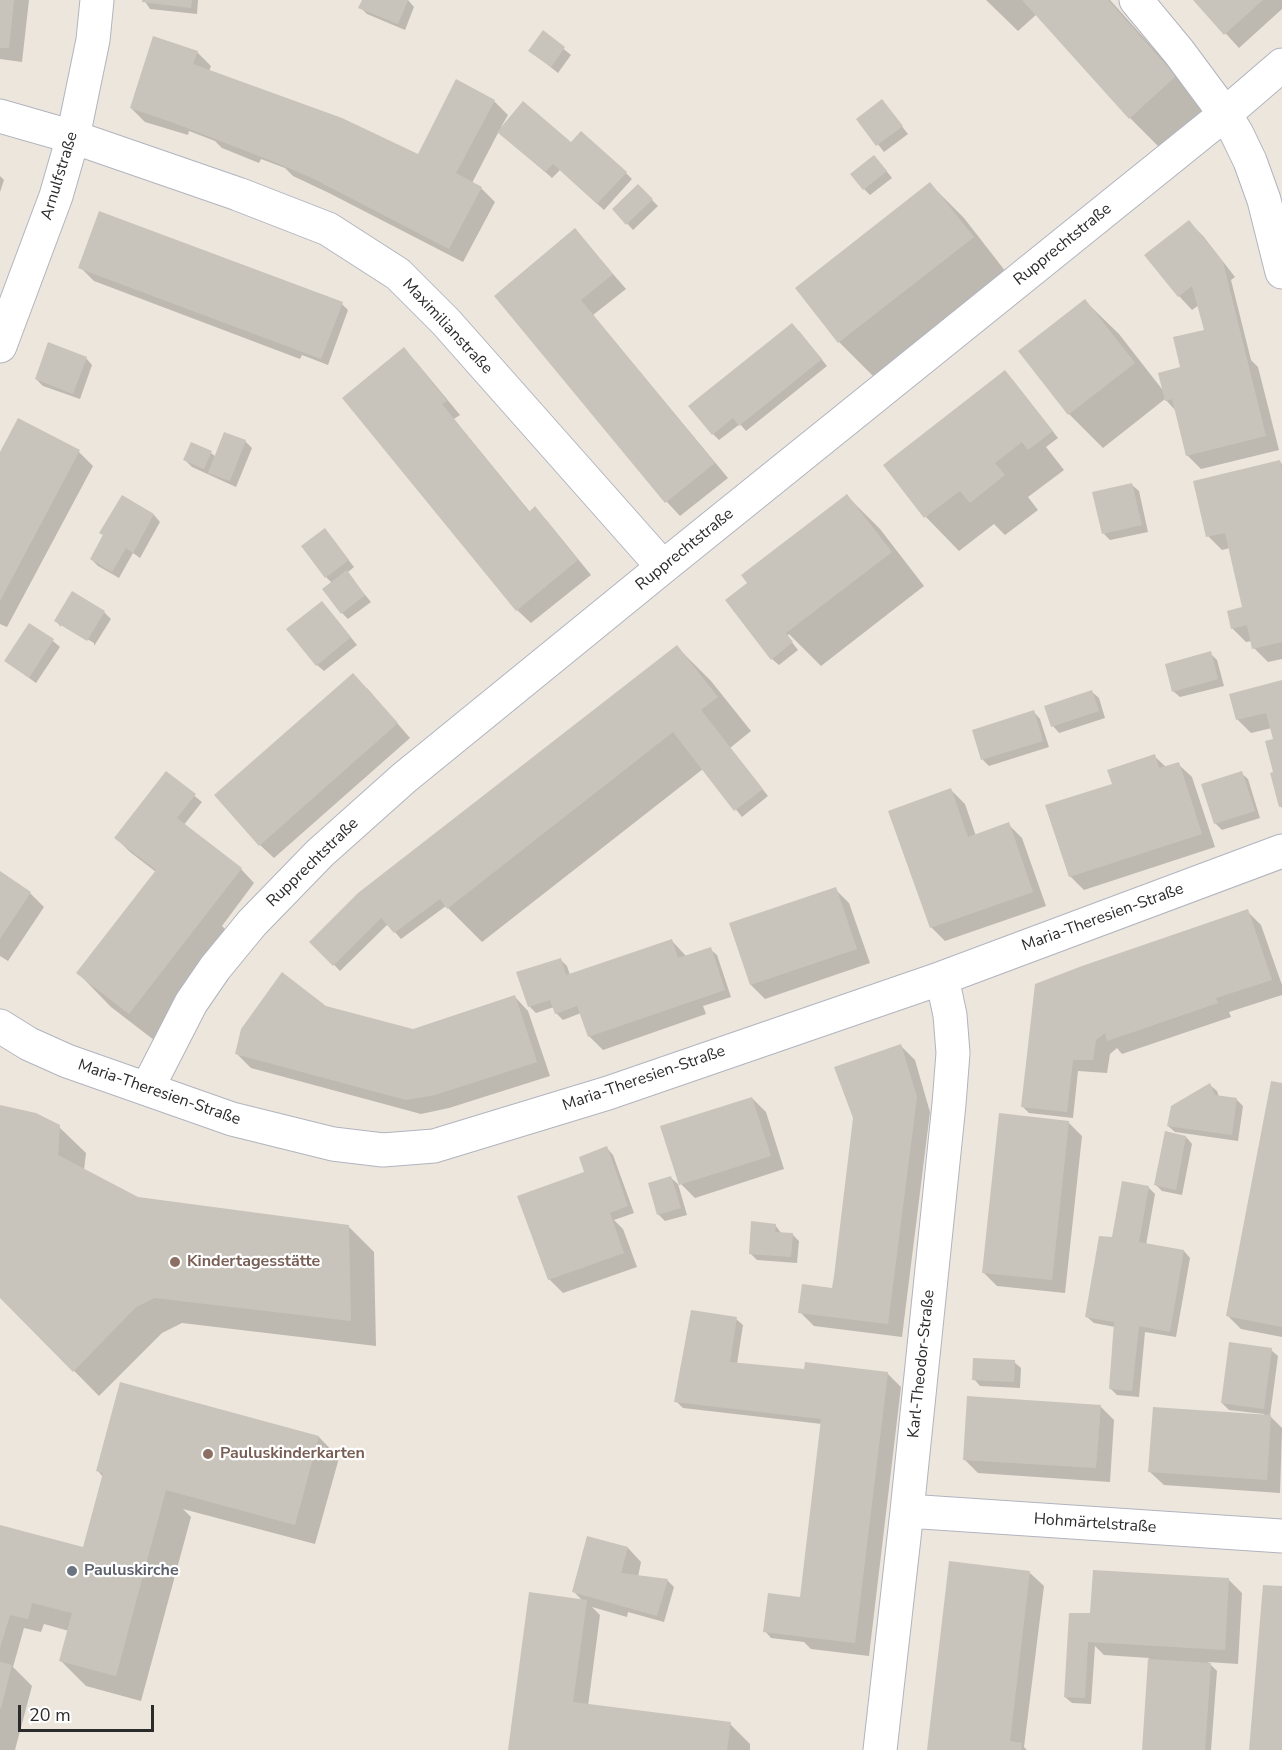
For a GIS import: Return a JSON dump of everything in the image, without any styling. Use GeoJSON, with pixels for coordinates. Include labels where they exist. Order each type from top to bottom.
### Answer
{"type":"FeatureCollection","features":[{"type":"Feature","properties":{"kind":"street","name":"Arnulfstraße"},"geometry":{"type":"LineString","coordinates":[[0,346],[56,196],[73,137],[93,40],[97,0]]}},
{"type":"Feature","properties":{"kind":"street"},"geometry":{"type":"LineString","coordinates":[[1136,0],[1179,51],[1225,114],[1250,161],[1264,200],[1282,272]]}},
{"type":"Feature","properties":{"kind":"street","name":"Rupprechtstraße"},"geometry":{"type":"LineString","coordinates":[[147,1089],[191,1003],[215,968],[259,915],[320,853],[404,778],[1225,114],[1282,64]]}},
{"type":"Feature","properties":{"kind":"street","name":"Maximilianstraße"},"geometry":{"type":"LineString","coordinates":[[0,116],[73,137],[238,194],[328,229],[398,274],[446,322],[663,567]]}},
{"type":"Feature","properties":{"kind":"street","name":"Maria-Theresien-Straße"},"geometry":{"type":"LineString","coordinates":[[0,1026],[29,1044],[67,1061],[232,1119],[333,1144],[383,1150],[434,1146],[608,1093],[942,978],[1282,851]]}},
{"type":"Feature","properties":{"kind":"street","name":"Karl-Theodor-Straße"},"geometry":{"type":"LineString","coordinates":[[880,1750],[907,1511],[953,1053],[950,1015],[942,978]]}},
{"type":"Feature","properties":{"kind":"street","name":"Hohmärtelstraße"},"geometry":{"type":"LineString","coordinates":[[907,1511],[1282,1536]]}},
{"type":"Feature","properties":{"kind":"building"},"geometry":{"type":"Polygon","coordinates":[[[0,0],[14,0],[9,48],[0,48],[0,0]]]}},
{"type":"Feature","properties":{"kind":"building"},"geometry":{"type":"Polygon","coordinates":[[[142,0],[192,0],[191,8],[142,2],[142,0]]]}},
{"type":"Feature","properties":{"kind":"building"},"geometry":{"type":"Polygon","coordinates":[[[362,0],[408,0],[398,24],[358,8],[362,0]]]}},
{"type":"Feature","properties":{"kind":"building"},"geometry":{"type":"Polygon","coordinates":[[[1022,0],[1108,0],[1176,76],[1129,119],[1022,0]]]}},
{"type":"Feature","properties":{"kind":"building"},"geometry":{"type":"Polygon","coordinates":[[[1193,0],[1263,0],[1224,35],[1193,0]]]}},
{"type":"Feature","properties":{"kind":"building"},"geometry":{"type":"Polygon","coordinates":[[[543,30],[565,47],[551,67],[528,51],[543,30]]]}},
{"type":"Feature","properties":{"kind":"building"},"geometry":{"type":"Polygon","coordinates":[[[153,36],[198,51],[193,64],[342,118],[418,154],[456,79],[495,100],[456,173],[482,187],[449,249],[314,179],[174,123],[130,108],[153,36]]]}},
{"type":"Feature","properties":{"kind":"building"},"geometry":{"type":"Polygon","coordinates":[[[882,99],[903,126],[876,146],[856,119],[882,99]]]}},
{"type":"Feature","properties":{"kind":"building"},"geometry":{"type":"Polygon","coordinates":[[[523,101],[571,142],[581,131],[627,172],[597,204],[553,164],[545,172],[497,132],[523,101]]]}},
{"type":"Feature","properties":{"kind":"building"},"geometry":{"type":"Polygon","coordinates":[[[874,155],[887,171],[863,190],[850,174],[874,155]]]}},
{"type":"Feature","properties":{"kind":"building"},"geometry":{"type":"Polygon","coordinates":[[[930,182],[974,237],[838,343],[795,288],[930,182]]]}},
{"type":"Feature","properties":{"kind":"building"},"geometry":{"type":"Polygon","coordinates":[[[638,184],[653,199],[626,225],[612,209],[638,184]]]}},
{"type":"Feature","properties":{"kind":"building"},"geometry":{"type":"Polygon","coordinates":[[[99,211],[343,302],[321,359],[78,268],[99,211]]]}},
{"type":"Feature","properties":{"kind":"building"},"geometry":{"type":"Polygon","coordinates":[[[1189,220],[1223,262],[1266,436],[1186,456],[1172,399],[1165,401],[1158,373],[1180,367],[1173,337],[1204,330],[1192,286],[1178,297],[1144,255],[1189,220]]]}},
{"type":"Feature","properties":{"kind":"building"},"geometry":{"type":"Polygon","coordinates":[[[575,228],[613,274],[581,300],[715,463],[665,503],[494,296],[575,228]]]}},
{"type":"Feature","properties":{"kind":"building"},"geometry":{"type":"Polygon","coordinates":[[[1085,299],[1135,363],[1068,415],[1018,351],[1085,299]]]}},
{"type":"Feature","properties":{"kind":"building"},"geometry":{"type":"Polygon","coordinates":[[[792,323],[822,359],[739,426],[733,418],[712,435],[688,406],[792,323]]]}},
{"type":"Feature","properties":{"kind":"building"},"geometry":{"type":"Polygon","coordinates":[[[48,342],[87,357],[73,394],[35,379],[48,342]]]}},
{"type":"Feature","properties":{"kind":"building"},"geometry":{"type":"Polygon","coordinates":[[[404,347],[447,401],[442,404],[529,512],[535,506],[578,560],[516,611],[342,398],[404,347]]]}},
{"type":"Feature","properties":{"kind":"building"},"geometry":{"type":"Polygon","coordinates":[[[1005,370],[1053,431],[1028,450],[1022,442],[995,463],[1005,475],[970,503],[960,491],[924,518],[883,465],[1005,370]]]}},
{"type":"Feature","properties":{"kind":"building"},"geometry":{"type":"Polygon","coordinates":[[[18,418],[80,450],[0,601],[0,452],[18,418]]]}},
{"type":"Feature","properties":{"kind":"building"},"geometry":{"type":"Polygon","coordinates":[[[224,432],[246,440],[230,481],[208,473],[224,432]]]}},
{"type":"Feature","properties":{"kind":"building"},"geometry":{"type":"Polygon","coordinates":[[[191,442],[212,451],[204,469],[183,460],[191,442]]]}},
{"type":"Feature","properties":{"kind":"building"},"geometry":{"type":"Polygon","coordinates":[[[1280,460],[1282,469],[1282,642],[1252,649],[1247,625],[1231,629],[1227,611],[1242,607],[1225,533],[1206,537],[1193,481],[1280,460]]]}},
{"type":"Feature","properties":{"kind":"building"},"geometry":{"type":"Polygon","coordinates":[[[1132,483],[1142,525],[1102,534],[1092,492],[1132,483]]]}},
{"type":"Feature","properties":{"kind":"building"},"geometry":{"type":"Polygon","coordinates":[[[847,494],[892,552],[786,633],[793,642],[771,660],[725,600],[747,583],[741,575],[847,494]]]}},
{"type":"Feature","properties":{"kind":"building"},"geometry":{"type":"Polygon","coordinates":[[[122,495],[154,514],[133,553],[126,548],[112,572],[90,559],[103,535],[99,533],[122,495]]]}},
{"type":"Feature","properties":{"kind":"building"},"geometry":{"type":"Polygon","coordinates":[[[325,528],[349,560],[325,578],[301,546],[325,528]]]}},
{"type":"Feature","properties":{"kind":"building"},"geometry":{"type":"Polygon","coordinates":[[[347,570],[365,595],[341,614],[322,589],[347,570]]]}},
{"type":"Feature","properties":{"kind":"building"},"geometry":{"type":"Polygon","coordinates":[[[72,591],[105,611],[87,641],[54,621],[72,591]]]}},
{"type":"Feature","properties":{"kind":"building"},"geometry":{"type":"Polygon","coordinates":[[[322,601],[351,637],[316,666],[286,629],[322,601]]]}},
{"type":"Feature","properties":{"kind":"building"},"geometry":{"type":"Polygon","coordinates":[[[29,623],[54,639],[29,678],[4,661],[29,623]]]}},
{"type":"Feature","properties":{"kind":"building"},"geometry":{"type":"Polygon","coordinates":[[[677,645],[718,697],[701,710],[763,789],[734,811],[673,732],[447,909],[440,899],[394,933],[381,918],[333,966],[309,942],[358,893],[677,645]]]}},
{"type":"Feature","properties":{"kind":"building"},"geometry":{"type":"Polygon","coordinates":[[[1211,651],[1218,679],[1172,692],[1165,664],[1211,651]]]}},
{"type":"Feature","properties":{"kind":"building"},"geometry":{"type":"Polygon","coordinates":[[[353,673],[398,723],[259,846],[214,795],[353,673]]]}},
{"type":"Feature","properties":{"kind":"building"},"geometry":{"type":"Polygon","coordinates":[[[1282,680],[1282,806],[1279,807],[1265,741],[1273,739],[1266,713],[1236,720],[1229,694],[1282,680]]]}},
{"type":"Feature","properties":{"kind":"building"},"geometry":{"type":"Polygon","coordinates":[[[1092,690],[1099,711],[1051,727],[1044,706],[1092,690]]]}},
{"type":"Feature","properties":{"kind":"building"},"geometry":{"type":"Polygon","coordinates":[[[1034,710],[1043,741],[981,760],[972,730],[1034,710]]]}},
{"type":"Feature","properties":{"kind":"building"},"geometry":{"type":"Polygon","coordinates":[[[1155,754],[1159,768],[1179,762],[1202,834],[1069,877],[1045,805],[1112,784],[1107,770],[1155,754]]]}},
{"type":"Feature","properties":{"kind":"building"},"geometry":{"type":"Polygon","coordinates":[[[166,771],[196,794],[177,818],[242,868],[129,1014],[76,973],[156,870],[114,838],[166,771]]]}},
{"type":"Feature","properties":{"kind":"building"},"geometry":{"type":"Polygon","coordinates":[[[1242,771],[1255,811],[1214,824],[1201,784],[1242,771]]]}},
{"type":"Feature","properties":{"kind":"building"},"geometry":{"type":"Polygon","coordinates":[[[951,788],[968,837],[1009,822],[1033,892],[930,928],[888,811],[951,788]]]}},
{"type":"Feature","properties":{"kind":"building"},"geometry":{"type":"Polygon","coordinates":[[[0,871],[31,892],[0,939],[0,871]]]}},
{"type":"Feature","properties":{"kind":"building"},"geometry":{"type":"Polygon","coordinates":[[[836,887],[857,949],[750,985],[729,923],[836,887]]]}},
{"type":"Feature","properties":{"kind":"building"},"geometry":{"type":"Polygon","coordinates":[[[1248,909],[1272,980],[1216,998],[1218,1003],[1107,1041],[1105,1033],[1096,1040],[1093,1060],[1073,1060],[1067,1112],[1021,1107],[1035,984],[1248,909]]]}},
{"type":"Feature","properties":{"kind":"building"},"geometry":{"type":"Polygon","coordinates":[[[672,939],[678,958],[711,947],[725,990],[588,1037],[577,1006],[555,1014],[550,1000],[528,1007],[516,972],[561,958],[566,975],[672,939]]]}},
{"type":"Feature","properties":{"kind":"building"},"geometry":{"type":"Polygon","coordinates":[[[282,972],[326,1006],[413,1029],[515,995],[537,1062],[435,1095],[406,1100],[235,1054],[241,1029],[282,972]]]}},
{"type":"Feature","properties":{"kind":"building"},"geometry":{"type":"Polygon","coordinates":[[[901,1044],[917,1097],[888,1324],[798,1313],[802,1284],[832,1288],[834,1276],[853,1118],[834,1067],[901,1044]]]}},
{"type":"Feature","properties":{"kind":"building"},"geometry":{"type":"Polygon","coordinates":[[[1271,1081],[1282,1083],[1282,1327],[1226,1316],[1271,1081]]]}},
{"type":"Feature","properties":{"kind":"building"},"geometry":{"type":"Polygon","coordinates":[[[1210,1083],[1215,1095],[1237,1098],[1232,1135],[1167,1126],[1171,1106],[1210,1083]]]}},
{"type":"Feature","properties":{"kind":"building"},"geometry":{"type":"Polygon","coordinates":[[[752,1097],[771,1156],[679,1185],[660,1126],[752,1097]]]}},
{"type":"Feature","properties":{"kind":"building","name":"Kindertagesstätte"},"geometry":{"type":"Polygon","coordinates":[[[0,1105],[36,1113],[60,1125],[58,1155],[138,1197],[349,1225],[351,1321],[155,1298],[136,1307],[73,1372],[0,1298],[0,1105]]]}},
{"type":"Feature","properties":{"kind":"building"},"geometry":{"type":"Polygon","coordinates":[[[999,1113],[1069,1121],[1052,1280],[982,1273],[999,1113]]]}},
{"type":"Feature","properties":{"kind":"building"},"geometry":{"type":"Polygon","coordinates":[[[1165,1131],[1186,1136],[1176,1190],[1154,1185],[1165,1131]]]}},
{"type":"Feature","properties":{"kind":"building"},"geometry":{"type":"Polygon","coordinates":[[[607,1146],[628,1206],[610,1213],[624,1253],[548,1280],[517,1196],[584,1172],[579,1157],[607,1146]]]}},
{"type":"Feature","properties":{"kind":"building"},"geometry":{"type":"Polygon","coordinates":[[[671,1176],[681,1208],[657,1215],[648,1183],[671,1176]]]}},
{"type":"Feature","properties":{"kind":"building"},"geometry":{"type":"Polygon","coordinates":[[[1122,1181],[1149,1186],[1139,1242],[1184,1250],[1170,1332],[1139,1326],[1132,1391],[1109,1389],[1114,1322],[1085,1317],[1099,1236],[1112,1237],[1122,1181]]]}},
{"type":"Feature","properties":{"kind":"building"},"geometry":{"type":"Polygon","coordinates":[[[751,1221],[776,1224],[775,1232],[793,1233],[791,1257],[749,1254],[751,1221]]]}},
{"type":"Feature","properties":{"kind":"building"},"geometry":{"type":"Polygon","coordinates":[[[691,1310],[737,1317],[730,1362],[804,1369],[805,1362],[888,1372],[855,1643],[763,1632],[768,1593],[800,1597],[821,1419],[674,1402],[691,1310]]]}},
{"type":"Feature","properties":{"kind":"building"},"geometry":{"type":"Polygon","coordinates":[[[1229,1342],[1272,1348],[1264,1409],[1221,1403],[1229,1342]]]}},
{"type":"Feature","properties":{"kind":"building"},"geometry":{"type":"Polygon","coordinates":[[[973,1358],[1015,1360],[1014,1382],[972,1380],[973,1358]]]}},
{"type":"Feature","properties":{"kind":"building"},"geometry":{"type":"Polygon","coordinates":[[[120,1382],[319,1436],[295,1525],[166,1490],[116,1676],[59,1661],[72,1613],[32,1603],[28,1619],[10,1615],[0,1648],[0,1525],[83,1547],[103,1473],[96,1471],[120,1382]]]}},
{"type":"Feature","properties":{"kind":"building"},"geometry":{"type":"Polygon","coordinates":[[[967,1396],[1101,1405],[1096,1468],[963,1460],[967,1396]]]}},
{"type":"Feature","properties":{"kind":"building"},"geometry":{"type":"Polygon","coordinates":[[[1153,1407],[1271,1415],[1267,1480],[1148,1472],[1153,1407]]]}},
{"type":"Feature","properties":{"kind":"building"},"geometry":{"type":"Polygon","coordinates":[[[587,1536],[628,1547],[621,1573],[668,1579],[657,1616],[572,1592],[587,1536]]]}},
{"type":"Feature","properties":{"kind":"building"},"geometry":{"type":"Polygon","coordinates":[[[949,1561],[1030,1571],[1010,1741],[1022,1743],[1021,1750],[927,1750],[949,1561]]]}},
{"type":"Feature","properties":{"kind":"building"},"geometry":{"type":"Polygon","coordinates":[[[1093,1570],[1229,1578],[1225,1650],[1088,1642],[1085,1698],[1064,1697],[1069,1613],[1090,1613],[1093,1570]]]}},
{"type":"Feature","properties":{"kind":"building"},"geometry":{"type":"Polygon","coordinates":[[[1263,1585],[1282,1586],[1282,1750],[1249,1750],[1263,1585]]]}},
{"type":"Feature","properties":{"kind":"building"},"geometry":{"type":"Polygon","coordinates":[[[529,1592],[587,1600],[573,1702],[731,1722],[727,1750],[508,1750],[529,1592]]]}},
{"type":"Feature","properties":{"kind":"building"},"geometry":{"type":"Polygon","coordinates":[[[1148,1659],[1211,1663],[1205,1750],[1142,1750],[1148,1659]]]}},
{"type":"Feature","properties":{"kind":"building"},"geometry":{"type":"Polygon","coordinates":[[[0,1662],[12,1665],[1,1708],[0,1708],[0,1662]]]}},
{"type":"Feature","properties":{"kind":"place","name":"Kindertagesstätte"},"geometry":{"type":"Point","coordinates":[175,1262]}},
{"type":"Feature","properties":{"kind":"place","name":"Pauluskinderkarten"},"geometry":{"type":"Point","coordinates":[208,1454]}},
{"type":"Feature","properties":{"kind":"place","name":"Pauluskirche"},"geometry":{"type":"Point","coordinates":[72,1571]}}]}
